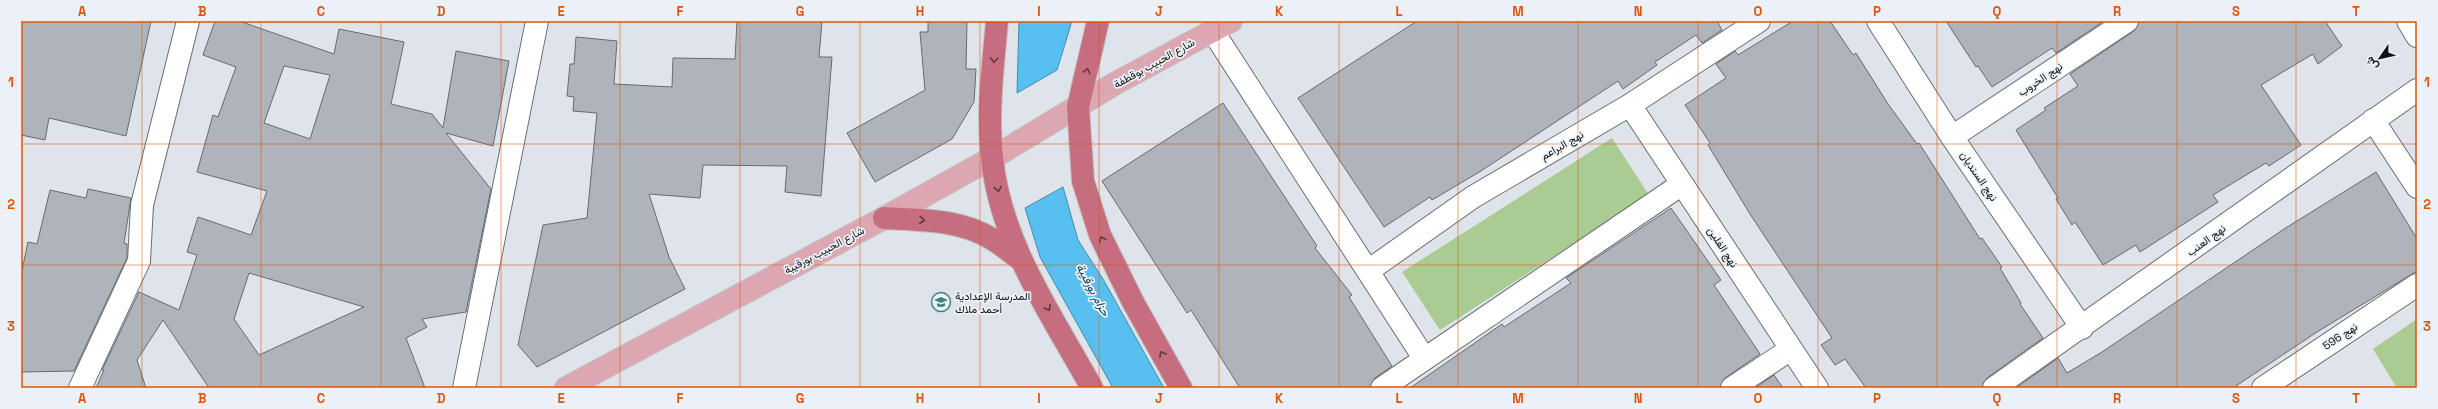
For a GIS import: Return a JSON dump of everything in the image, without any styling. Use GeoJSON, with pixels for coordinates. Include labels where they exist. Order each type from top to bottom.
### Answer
{"type":"FeatureCollection","features":[{"type":"Feature","properties":{"kind":"highway"},"geometry":{"type":"LineString","coordinates":[[997,21],[990,113],[992,158],[1000,202],[1020,259],[1092,388]]}},
{"type":"Feature","properties":{"kind":"highway"},"geometry":{"type":"LineString","coordinates":[[1098,21],[1078,107],[1083,181],[1100,235],[1133,302],[1181,388]]}},
{"type":"Feature","properties":{"kind":"highway"},"geometry":{"type":"LineString","coordinates":[[884,218],[924,220],[959,225],[991,238],[1020,259]]}},
{"type":"Feature","properties":{"kind":"main road","name":"شارع الحبيب بوقطفة"},"geometry":{"type":"LineString","coordinates":[[1078,107],[1116,83],[1222,26]]}},
{"type":"Feature","properties":{"kind":"main road","name":"شارع الحبيب بورقيبة"},"geometry":{"type":"LineString","coordinates":[[566,388],[884,218],[992,158],[1078,107]]}},
{"type":"Feature","properties":{"kind":"street"},"geometry":{"type":"LineString","coordinates":[[80,388],[139,261],[142,205],[188,21]]}},
{"type":"Feature","properties":{"kind":"street"},"geometry":{"type":"LineString","coordinates":[[464,388],[537,21]]}},
{"type":"Feature","properties":{"kind":"street","name":"نهج البراعم"},"geometry":{"type":"LineString","coordinates":[[1368,271],[1473,197],[1630,105],[1759,21]]}},
{"type":"Feature","properties":{"kind":"street","name":"نهج السنديان"},"geometry":{"type":"LineString","coordinates":[[1878,21],[1952,137],[2082,328]]}},
{"type":"Feature","properties":{"kind":"street","name":"نهج الخروب"},"geometry":{"type":"LineString","coordinates":[[1952,137],[2127,21]]}},
{"type":"Feature","properties":{"kind":"street"},"geometry":{"type":"LineString","coordinates":[[2408,21],[2417,36]]}},
{"type":"Feature","properties":{"kind":"street"},"geometry":{"type":"LineString","coordinates":[[1222,26],[1368,271],[1424,358]]}},
{"type":"Feature","properties":{"kind":"street","name":"نهج العنب"},"geometry":{"type":"LineString","coordinates":[[1994,388],[2082,328],[2417,90]]}},
{"type":"Feature","properties":{"kind":"street","name":"نهج الفلين"},"geometry":{"type":"LineString","coordinates":[[1630,105],[1817,388]]}},
{"type":"Feature","properties":{"kind":"street"},"geometry":{"type":"LineString","coordinates":[[2373,120],[2417,187]]}},
{"type":"Feature","properties":{"kind":"street"},"geometry":{"type":"LineString","coordinates":[[1382,388],[1682,184]]}},
{"type":"Feature","properties":{"kind":"street","name":"نهج 596"},"geometry":{"type":"LineString","coordinates":[[2263,388],[2417,284]]}},
{"type":"Feature","properties":{"kind":"street"},"geometry":{"type":"LineString","coordinates":[[1732,388],[1791,349]]}},
{"type":"Feature","properties":{"kind":"green space"},"geometry":{"type":"Polygon","coordinates":[[[1612,138],[1649,195],[1440,330],[1402,272],[1612,138]]]}},
{"type":"Feature","properties":{"kind":"green space"},"geometry":{"type":"Polygon","coordinates":[[[2417,319],[2417,388],[2397,388],[2373,349],[2417,319]]]}},
{"type":"Feature","properties":{"kind":"water"},"geometry":{"type":"Polygon","coordinates":[[[1019,21],[1072,21],[1057,70],[1017,93],[1019,21]]]}},
{"type":"Feature","properties":{"kind":"water","name":"حزام بورقيبة"},"geometry":{"type":"Polygon","coordinates":[[[1063,187],[1078,240],[1103,279],[1164,388],[1113,388],[1040,257],[1025,208],[1063,187]]]}},
{"type":"Feature","properties":{"kind":"building"},"geometry":{"type":"Polygon","coordinates":[[[21,21],[151,21],[126,136],[49,118],[45,140],[21,135],[21,21]]]}},
{"type":"Feature","properties":{"kind":"building"},"geometry":{"type":"Polygon","coordinates":[[[215,21],[239,21],[334,54],[339,29],[404,42],[391,104],[432,114],[443,128],[456,51],[509,61],[493,146],[446,133],[491,189],[466,312],[422,319],[427,327],[406,338],[425,388],[209,388],[163,320],[137,360],[146,388],[96,388],[104,370],[102,370],[139,292],[179,310],[197,255],[187,252],[198,217],[251,235],[267,191],[197,172],[213,115],[218,117],[236,67],[203,55],[215,21]],[[284,66],[264,123],[310,139],[330,75],[284,66]],[[249,273],[234,319],[259,355],[364,307],[249,273]]]}},
{"type":"Feature","properties":{"kind":"building"},"geometry":{"type":"Polygon","coordinates":[[[737,21],[822,21],[819,57],[832,57],[821,196],[785,192],[787,166],[703,165],[700,198],[649,194],[669,257],[685,289],[537,367],[518,345],[543,225],[587,218],[597,113],[573,111],[574,97],[567,96],[570,64],[574,64],[576,37],[617,41],[614,84],[672,87],[673,58],[735,59],[737,21]]]}},
{"type":"Feature","properties":{"kind":"building"},"geometry":{"type":"Polygon","coordinates":[[[928,21],[967,21],[966,69],[976,69],[974,102],[952,139],[875,182],[847,133],[925,90],[920,32],[928,32],[928,21]]]}},
{"type":"Feature","properties":{"kind":"building"},"geometry":{"type":"Polygon","coordinates":[[[1417,21],[1717,21],[1722,30],[1702,43],[1696,35],[1655,62],[1657,65],[1623,89],[1618,81],[1481,171],[1432,200],[1430,197],[1384,227],[1298,98],[1417,21]]]}},
{"type":"Feature","properties":{"kind":"building"},"geometry":{"type":"Polygon","coordinates":[[[1793,21],[1830,21],[1853,55],[1856,53],[1888,104],[1917,144],[1919,143],[1980,239],[1982,238],[2002,267],[2000,268],[2021,303],[2020,304],[2043,338],[1987,378],[1982,388],[1866,388],[1845,359],[1835,365],[1821,345],[1832,338],[1750,214],[1708,145],[1710,143],[1685,105],[1726,78],[1716,64],[1735,51],[1738,55],[1793,21]]]}},
{"type":"Feature","properties":{"kind":"building"},"geometry":{"type":"Polygon","coordinates":[[[1946,21],[2104,21],[2056,53],[2052,48],[1992,87],[1978,66],[1976,67],[1946,21]]]}},
{"type":"Feature","properties":{"kind":"building"},"geometry":{"type":"Polygon","coordinates":[[[2139,21],[2325,21],[2342,46],[2318,64],[2313,54],[2261,85],[2301,145],[2269,166],[2266,163],[2213,195],[2218,202],[2140,252],[2136,245],[2103,265],[2075,222],[2072,225],[2056,199],[2058,198],[2016,130],[2046,110],[2044,108],[2078,86],[2070,74],[2134,31],[2139,21]]]}},
{"type":"Feature","properties":{"kind":"building"},"geometry":{"type":"Polygon","coordinates":[[[1223,103],[1317,246],[1315,248],[1352,295],[1349,297],[1392,366],[1375,378],[1370,388],[1240,388],[1191,310],[1187,313],[1102,181],[1223,103]]]}},
{"type":"Feature","properties":{"kind":"building"},"geometry":{"type":"Polygon","coordinates":[[[2376,172],[2417,239],[2417,271],[2317,332],[2233,388],[2016,388],[2058,358],[2067,373],[2102,352],[2284,229],[2376,172]]]}},
{"type":"Feature","properties":{"kind":"building"},"geometry":{"type":"Polygon","coordinates":[[[88,189],[131,198],[124,243],[127,244],[127,258],[74,371],[21,372],[21,275],[28,242],[37,244],[50,190],[86,198],[88,189]]]}},
{"type":"Feature","properties":{"kind":"building"},"geometry":{"type":"Polygon","coordinates":[[[1671,208],[1721,280],[1714,285],[1760,354],[1725,378],[1720,388],[1410,388],[1502,324],[1504,327],[1571,283],[1566,278],[1671,208]]]}},
{"type":"Feature","properties":{"kind":"building"},"geometry":{"type":"Polygon","coordinates":[[[1774,375],[1783,388],[1755,388],[1774,375]]]}},
{"type":"Feature","properties":{"kind":"place","name":"المدرسة الإعدادية أحمد ملاك"},"geometry":{"type":"Point","coordinates":[941,302]}}]}
